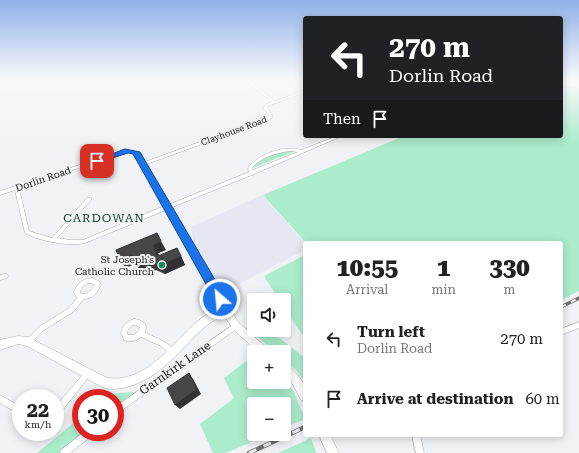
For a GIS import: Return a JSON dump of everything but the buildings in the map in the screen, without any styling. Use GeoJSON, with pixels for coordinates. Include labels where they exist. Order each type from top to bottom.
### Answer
{"type":"FeatureCollection","features":[{"type":"Feature","properties":{"kind":"street","name":"Clayhouse Road"},"geometry":{"type":"LineString","coordinates":[[143,164],[270,118],[271,115],[265,108],[267,105],[274,102]]}},
{"type":"Feature","properties":{"kind":"street"},"geometry":{"type":"LineString","coordinates":[[17,188],[26,232],[32,235],[54,239],[83,242],[335,138]]}},
{"type":"Feature","properties":{"kind":"street"},"geometry":{"type":"LineString","coordinates":[[252,173],[250,168],[254,162],[290,149],[302,152]]}},
{"type":"Feature","properties":{"kind":"street","name":"Dorlin Road"},"geometry":{"type":"LineString","coordinates":[[0,193],[131,151],[136,152],[143,164]]}},
{"type":"Feature","properties":{"kind":"street"},"geometry":{"type":"LineString","coordinates":[[143,164],[196,254],[225,310],[236,326],[257,345]]}},
{"type":"Feature","properties":{"kind":"street"},"geometry":{"type":"LineString","coordinates":[[54,239],[89,199]]}},
{"type":"Feature","properties":{"kind":"street"},"geometry":{"type":"LineString","coordinates":[[28,342],[42,328],[71,310],[82,297]]}},
{"type":"Feature","properties":{"kind":"street"},"geometry":{"type":"LineString","coordinates":[[0,345],[18,340],[28,342],[106,383],[114,385],[125,383],[147,373],[173,354],[205,321],[225,310]]}},
{"type":"Feature","properties":{"kind":"street"},"geometry":{"type":"LineString","coordinates":[[563,331],[579,325]]}},
{"type":"Feature","properties":{"kind":"street","name":"Garnkirk Lane"},"geometry":{"type":"LineString","coordinates":[[124,405],[236,326]]}},
{"type":"Feature","properties":{"kind":"street"},"geometry":{"type":"LineString","coordinates":[[141,334],[163,344],[173,354]]}},
{"type":"Feature","properties":{"kind":"street"},"geometry":{"type":"LineString","coordinates":[[64,402],[88,374]]}},
{"type":"Feature","properties":{"kind":"street"},"geometry":{"type":"LineString","coordinates":[[291,376],[303,393]]}},
{"type":"Feature","properties":{"kind":"street"},"geometry":{"type":"LineString","coordinates":[[0,398],[12,405]]}},
{"type":"Feature","properties":{"kind":"street"},"geometry":{"type":"LineString","coordinates":[[326,437],[333,453]]}},
{"type":"Feature","properties":{"kind":"street"},"geometry":{"type":"LineString","coordinates":[[416,437],[420,453]]}},
{"type":"Feature","properties":{"kind":"street"},"geometry":{"type":"LineString","coordinates":[[64,453],[79,441]]}},
{"type":"Feature","properties":{"kind":"shaded area"},"geometry":{"type":"Polygon","coordinates":[[[262,195],[303,241],[303,251],[223,292],[193,239],[191,227],[262,195]]]}},
{"type":"Feature","properties":{"kind":"green space"},"geometry":{"type":"Polygon","coordinates":[[[563,102],[579,102],[579,291],[563,299],[563,241],[304,241],[263,195],[399,138],[563,138],[563,102]]]}},
{"type":"Feature","properties":{"kind":"green space"},"geometry":{"type":"Polygon","coordinates":[[[286,150],[296,151],[252,168],[256,162],[286,150]]]}},
{"type":"Feature","properties":{"kind":"green space"},"geometry":{"type":"Polygon","coordinates":[[[303,256],[303,336],[291,318],[291,293],[275,293],[264,276],[303,256]]]}},
{"type":"Feature","properties":{"kind":"green space"},"geometry":{"type":"Polygon","coordinates":[[[258,337],[278,337],[288,345],[267,345],[258,337]]]}},
{"type":"Feature","properties":{"kind":"green space"},"geometry":{"type":"Polygon","coordinates":[[[291,347],[303,356],[303,379],[291,366],[291,347]]]}},
{"type":"Feature","properties":{"kind":"green space"},"geometry":{"type":"Polygon","coordinates":[[[247,360],[247,389],[291,388],[303,414],[303,420],[291,425],[291,397],[247,397],[247,441],[254,441],[226,453],[213,453],[200,424],[234,398],[224,378],[247,360]]]}},
{"type":"Feature","properties":{"kind":"green space"},"geometry":{"type":"Polygon","coordinates":[[[134,392],[124,400],[124,393],[134,392]]]}},
{"type":"Feature","properties":{"kind":"green space"},"geometry":{"type":"Polygon","coordinates":[[[72,424],[72,441],[75,441],[60,453],[37,453],[52,441],[64,441],[64,431],[72,424]]]}},
{"type":"Feature","properties":{"kind":"green space"},"geometry":{"type":"Polygon","coordinates":[[[311,438],[316,453],[278,453],[311,438]]]}},
{"type":"Feature","properties":{"kind":"railway"},"geometry":{"type":"LineString","coordinates":[[563,306],[579,298]]}},
{"type":"Feature","properties":{"kind":"railway"},"geometry":{"type":"LineString","coordinates":[[249,453],[303,428]]}},
{"type":"Feature","properties":{"kind":"place","name":"St Joseph's Catholic Church"},"geometry":{"type":"Point","coordinates":[162,265]}},
{"type":"Feature","properties":{"kind":"district","name":"CARDOWAN"},"geometry":{"type":"Point","coordinates":[104,218]}},
{"type":"Feature","properties":{"kind":"route"},"geometry":{"type":"LineString","coordinates":[[97,161],[128,151],[136,152],[196,254],[220,299]]}}]}
